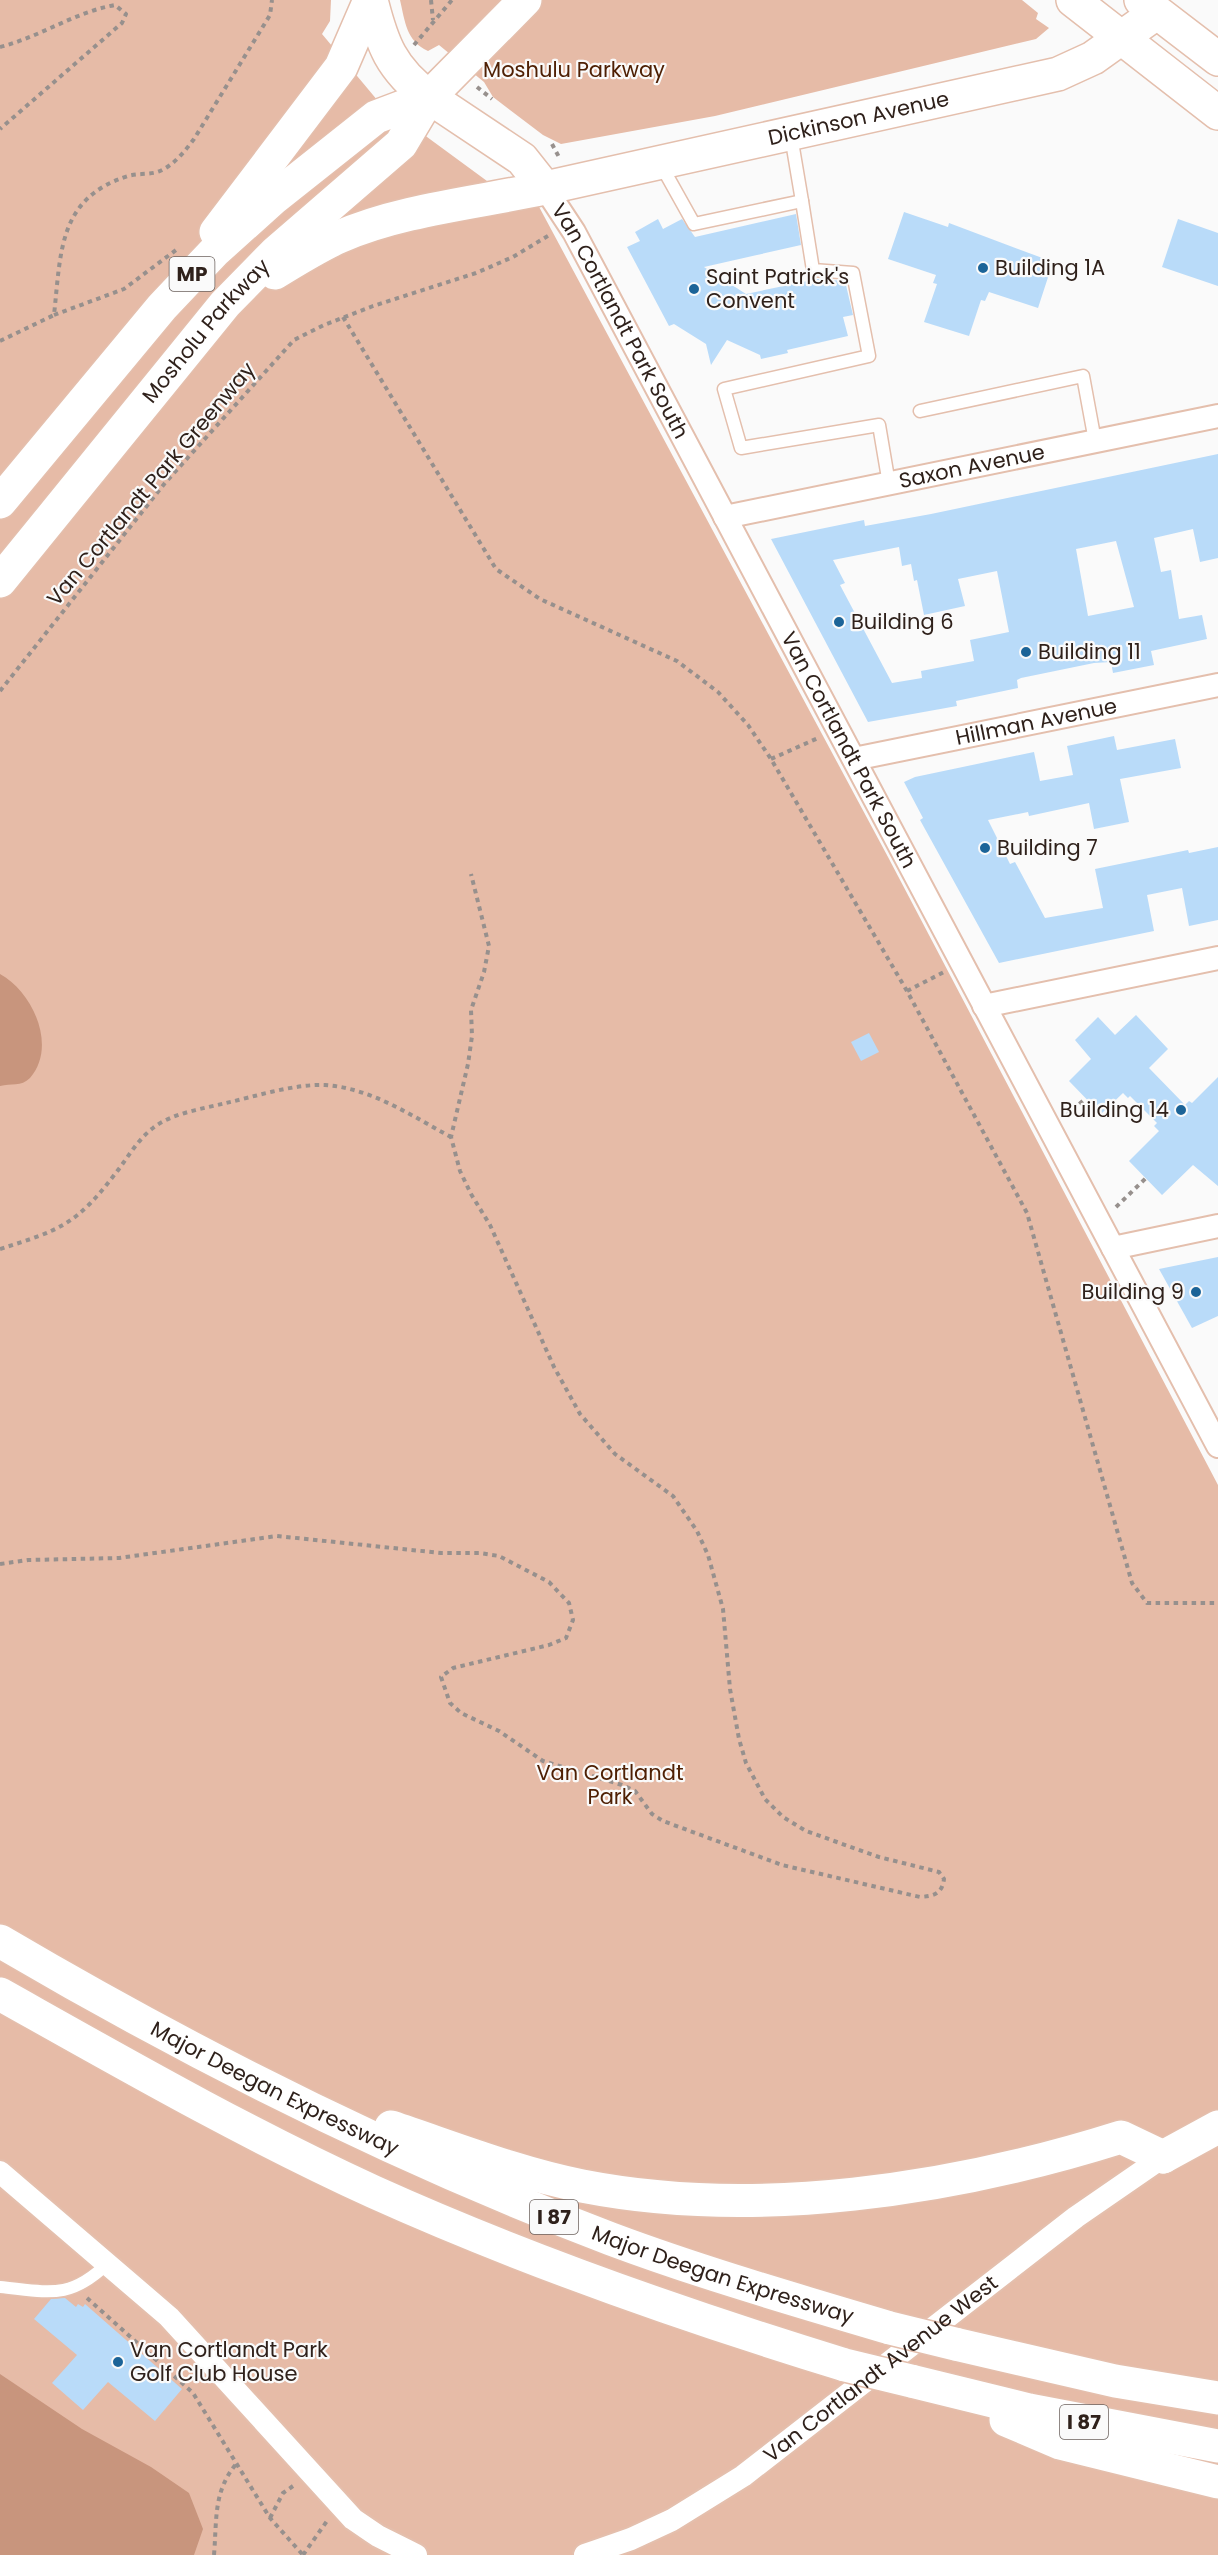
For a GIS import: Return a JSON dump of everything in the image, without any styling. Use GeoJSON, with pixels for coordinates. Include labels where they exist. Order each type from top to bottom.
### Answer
{"type":"FeatureCollection","features":[{"type":"Feature","properties":{"kind":"main road","name":"Van Cortlandt Park South"},"geometry":{"type":"LineString","coordinates":[[370,0],[381,37],[393,62],[407,80],[522,159],[545,188]]}},
{"type":"Feature","properties":{"kind":"main road"},"geometry":{"type":"LineString","coordinates":[[191,276],[221,222],[341,67],[370,0]]}},
{"type":"Feature","properties":{"kind":"main road"},"geometry":{"type":"LineString","coordinates":[[1073,0],[1218,113]]}},
{"type":"Feature","properties":{"kind":"main road","name":"Mosholu Parkway"},"geometry":{"type":"LineString","coordinates":[[0,581],[225,304],[275,253],[401,144],[429,97],[524,2]]}},
{"type":"Feature","properties":{"kind":"main road"},"geometry":{"type":"LineString","coordinates":[[1149,6],[1218,59]]}},
{"type":"Feature","properties":{"kind":"main road","name":"Dickinson Avenue"},"geometry":{"type":"LineString","coordinates":[[225,304],[321,246],[358,230],[414,214],[790,135],[1058,74],[1077,67],[1121,39],[1149,6]]}},
{"type":"Feature","properties":{"kind":"main road","name":"Mosholu Parkway"},"geometry":{"type":"LineString","coordinates":[[0,502],[191,276],[274,198],[376,117],[429,97]]}},
{"type":"Feature","properties":{"kind":"main road","name":"Major Deegan Expressway"},"geometry":{"type":"LineString","coordinates":[[0,1941],[103,2001],[244,2078],[389,2147],[537,2211],[742,2284],[890,2328],[1115,2381],[1218,2398]]}},
{"type":"Feature","properties":{"kind":"main road","name":"I 87"},"geometry":{"type":"LineString","coordinates":[[0,1994],[216,2115],[384,2196],[597,2283],[728,2329],[845,2365],[951,2392],[1108,2427],[1218,2446]]}},
{"type":"Feature","properties":{"kind":"main road"},"geometry":{"type":"LineString","coordinates":[[244,2078],[544,2178],[657,2198],[744,2201],[838,2195],[987,2171],[1054,2157],[1121,2137],[1163,2157],[1218,2127]]}},
{"type":"Feature","properties":{"kind":"main road"},"geometry":{"type":"LineString","coordinates":[[951,2392],[1022,2428],[1060,2443],[1218,2482]]}},
{"type":"Feature","properties":{"kind":"street","name":"Van Cortlandt Park South"},"geometry":{"type":"LineString","coordinates":[[545,188],[573,232],[1218,1446]]}},
{"type":"Feature","properties":{"kind":"street","name":"Saxon Avenue"},"geometry":{"type":"LineString","coordinates":[[725,517],[1218,416]]}},
{"type":"Feature","properties":{"kind":"street","name":"Hillman Avenue"},"geometry":{"type":"LineString","coordinates":[[854,759],[1218,685]]}},
{"type":"Feature","properties":{"kind":"street"},"geometry":{"type":"LineString","coordinates":[[984,1006],[1218,958]]}},
{"type":"Feature","properties":{"kind":"street"},"geometry":{"type":"LineString","coordinates":[[1113,1248],[1218,1227]]}},
{"type":"Feature","properties":{"kind":"street","name":"Van Cortlandt Avenue West"},"geometry":{"type":"LineString","coordinates":[[585,2555],[632,2539],[672,2520],[743,2476],[1076,2217],[1163,2157]]}},
{"type":"Feature","properties":{"kind":"street"},"geometry":{"type":"LineString","coordinates":[[0,2172],[169,2317],[338,2505],[378,2536],[416,2555]]}},
{"type":"Feature","properties":{"kind":"lane"},"geometry":{"type":"LineString","coordinates":[[790,135],[813,270],[853,273],[869,356],[724,388],[741,448],[879,425],[889,484]]}},
{"type":"Feature","properties":{"kind":"lane"},"geometry":{"type":"LineString","coordinates":[[659,163],[694,224],[802,201]]}},
{"type":"Feature","properties":{"kind":"lane"},"geometry":{"type":"LineString","coordinates":[[920,411],[1083,376],[1095,441]]}},
{"type":"Feature","properties":{"kind":"lane"},"geometry":{"type":"LineString","coordinates":[[0,2287],[66,2291],[94,2277],[108,2263]]}},
{"type":"Feature","properties":{"kind":"path"},"geometry":{"type":"LineString","coordinates":[[54,315],[71,217],[89,195],[111,182],[137,174],[159,172],[179,157],[194,140],[255,42],[270,15],[272,0]]}},
{"type":"Feature","properties":{"kind":"path"},"geometry":{"type":"LineString","coordinates":[[431,0],[434,21]]}},
{"type":"Feature","properties":{"kind":"path"},"geometry":{"type":"LineString","coordinates":[[419,49],[413,45],[453,0]]}},
{"type":"Feature","properties":{"kind":"path"},"geometry":{"type":"LineString","coordinates":[[0,47],[23,41],[90,10],[115,5],[126,14],[122,23],[0,129]]}},
{"type":"Feature","properties":{"kind":"path","name":"Van Cortlandt Park Greenway"},"geometry":{"type":"LineString","coordinates":[[0,692],[165,483],[282,353],[308,332],[343,317],[476,273],[513,257],[544,239]]}},
{"type":"Feature","properties":{"kind":"path"},"geometry":{"type":"LineString","coordinates":[[0,341],[54,315],[124,289],[185,242]]}},
{"type":"Feature","properties":{"kind":"path"},"geometry":{"type":"LineString","coordinates":[[343,317],[496,569],[540,599],[676,661],[718,692],[748,725],[771,759],[907,991],[1027,1213],[1132,1583],[1147,1603],[1218,1604]]}},
{"type":"Feature","properties":{"kind":"path"},"geometry":{"type":"LineString","coordinates":[[771,759],[837,729]]}},
{"type":"Feature","properties":{"kind":"path"},"geometry":{"type":"LineString","coordinates":[[0,1564],[48,1559],[119,1558],[277,1536],[499,1556],[549,1582],[569,1603],[573,1620],[566,1638],[549,1645],[453,1668],[441,1677],[450,1703],[461,1713],[499,1731],[543,1761],[635,1791],[652,1814],[663,1821],[724,1845],[782,1865],[920,1897],[934,1896],[943,1888],[944,1879],[939,1872],[879,1857],[807,1831],[783,1817],[765,1799],[754,1782],[741,1747],[730,1689],[723,1609],[708,1555],[697,1531],[673,1496],[615,1454],[580,1414],[554,1367],[490,1225],[464,1179],[451,1137],[468,1064],[472,1036],[471,1010],[484,972],[489,946],[471,874]]}},
{"type":"Feature","properties":{"kind":"path"},"geometry":{"type":"LineString","coordinates":[[907,991],[961,962]]}},
{"type":"Feature","properties":{"kind":"path"},"geometry":{"type":"LineString","coordinates":[[0,1249],[59,1229],[77,1218],[94,1202],[143,1137],[154,1126],[193,1111],[290,1090],[325,1085],[389,1103],[451,1137]]}},
{"type":"Feature","properties":{"kind":"path"},"geometry":{"type":"LineString","coordinates":[[1100,1224],[1146,1178]]}},
{"type":"Feature","properties":{"kind":"path"},"geometry":{"type":"LineString","coordinates":[[66,2291],[86,2297],[193,2393],[270,2518],[303,2555],[338,2505]]}},
{"type":"Feature","properties":{"kind":"path"},"geometry":{"type":"LineString","coordinates":[[214,2555],[220,2491],[225,2478],[237,2463]]}},
{"type":"Feature","properties":{"kind":"path"},"geometry":{"type":"LineString","coordinates":[[270,2518],[284,2493]]}},
{"type":"Feature","properties":{"kind":"green space","name":"Van Cortlandt Park"},"geometry":{"type":"Polygon","coordinates":[[[0,0],[331,0],[330,21],[322,34],[378,101],[487,181],[537,203],[888,857],[1218,1485],[1218,2555],[0,2555],[0,0]]]}},
{"type":"Feature","properties":{"kind":"green space","name":"Moshulu Parkway"},"geometry":{"type":"Polygon","coordinates":[[[400,0],[1022,0],[1038,13],[1036,19],[1049,28],[1036,39],[715,116],[561,144],[543,135],[493,97],[484,82],[439,45],[428,51],[415,42],[405,23],[400,0]]]}},
{"type":"Feature","properties":{"kind":"shaded area"},"geometry":{"type":"Polygon","coordinates":[[[0,974],[12,982],[31,1006],[38,1020],[42,1051],[38,1065],[27,1081],[0,1086],[0,974]]]}},
{"type":"Feature","properties":{"kind":"shaded area"},"geometry":{"type":"Polygon","coordinates":[[[0,2374],[82,2429],[151,2467],[189,2493],[203,2529],[194,2555],[0,2555],[0,2374]]]}},
{"type":"Feature","properties":{"kind":"building","name":"Building 1A"},"geometry":{"type":"Polygon","coordinates":[[[904,212],[948,227],[949,223],[1053,262],[1038,308],[989,292],[985,301],[981,300],[969,336],[924,322],[937,284],[933,283],[936,275],[888,259],[904,212]]]}},
{"type":"Feature","properties":{"kind":"building","name":"Saint Patrick's Convent"},"geometry":{"type":"Polygon","coordinates":[[[796,214],[801,245],[704,267],[746,294],[817,279],[845,281],[853,315],[843,317],[848,336],[787,350],[788,353],[761,359],[760,355],[727,340],[711,365],[706,344],[674,324],[669,326],[627,247],[640,241],[635,232],[658,219],[663,229],[682,219],[695,237],[796,214]]]}},
{"type":"Feature","properties":{"kind":"building"},"geometry":{"type":"Polygon","coordinates":[[[1178,219],[1218,233],[1218,286],[1162,267],[1178,219]]]}},
{"type":"Feature","properties":{"kind":"building"},"geometry":{"type":"Polygon","coordinates":[[[1218,454],[1218,558],[1200,562],[1193,529],[1154,538],[1161,572],[1171,570],[1179,619],[1202,615],[1207,639],[1151,651],[1154,665],[1113,673],[1111,662],[1094,663],[1021,678],[1017,680],[1018,688],[956,701],[957,706],[868,722],[771,539],[864,520],[865,526],[1218,454]],[[1116,541],[1076,549],[1088,616],[1134,607],[1116,541]],[[899,547],[833,560],[845,583],[840,585],[892,683],[922,678],[921,671],[974,661],[970,640],[1009,632],[997,571],[958,579],[965,606],[924,615],[917,580],[914,581],[911,564],[902,566],[899,547]]]}},
{"type":"Feature","properties":{"kind":"building","name":"Building 7"},"geometry":{"type":"Polygon","coordinates":[[[1114,736],[1117,750],[1175,739],[1181,768],[1120,779],[1129,822],[1094,829],[1089,803],[1029,816],[1028,812],[988,820],[1010,864],[1015,862],[1045,918],[1103,908],[1095,869],[1188,850],[1189,853],[1218,847],[1218,920],[1189,926],[1182,888],[1147,895],[1154,931],[999,963],[920,820],[923,818],[904,782],[915,777],[1034,752],[1040,781],[1073,775],[1067,746],[1114,736]]]}},
{"type":"Feature","properties":{"kind":"building","name":"Building 14"},"geometry":{"type":"Polygon","coordinates":[[[1136,1015],[1168,1049],[1149,1068],[1185,1105],[1189,1101],[1192,1103],[1218,1077],[1218,1186],[1193,1165],[1162,1195],[1129,1161],[1159,1131],[1154,1126],[1157,1123],[1130,1096],[1128,1098],[1123,1093],[1101,1114],[1069,1081],[1091,1059],[1075,1040],[1098,1017],[1115,1035],[1136,1015]]]}},
{"type":"Feature","properties":{"kind":"building"},"geometry":{"type":"Polygon","coordinates":[[[869,1033],[879,1052],[861,1061],[851,1042],[869,1033]]]}},
{"type":"Feature","properties":{"kind":"building","name":"Building 9"},"geometry":{"type":"Polygon","coordinates":[[[1218,1257],[1218,1316],[1192,1328],[1159,1269],[1218,1257]]]}},
{"type":"Feature","properties":{"kind":"building","name":"Van Cortlandt Park Golf Club House"},"geometry":{"type":"Polygon","coordinates":[[[65,2298],[76,2307],[78,2304],[83,2307],[85,2304],[182,2389],[155,2421],[108,2382],[83,2410],[52,2383],[77,2355],[34,2319],[51,2299],[65,2298]]]}},
{"type":"Feature","properties":{"kind":"place","name":"Building 1A"},"geometry":{"type":"Point","coordinates":[983,268]}},
{"type":"Feature","properties":{"kind":"place","name":"Saint Patrick's Convent"},"geometry":{"type":"Point","coordinates":[694,289]}},
{"type":"Feature","properties":{"kind":"place","name":"Building 6"},"geometry":{"type":"Point","coordinates":[839,622]}},
{"type":"Feature","properties":{"kind":"place","name":"Building 11"},"geometry":{"type":"Point","coordinates":[1026,652]}},
{"type":"Feature","properties":{"kind":"place","name":"Building 7"},"geometry":{"type":"Point","coordinates":[985,848]}},
{"type":"Feature","properties":{"kind":"place","name":"Building 14"},"geometry":{"type":"Point","coordinates":[1181,1110]}},
{"type":"Feature","properties":{"kind":"place","name":"Building 9"},"geometry":{"type":"Point","coordinates":[1196,1292]}},
{"type":"Feature","properties":{"kind":"place","name":"Van Cortlandt Park Golf Club House"},"geometry":{"type":"Point","coordinates":[118,2362]}}]}
